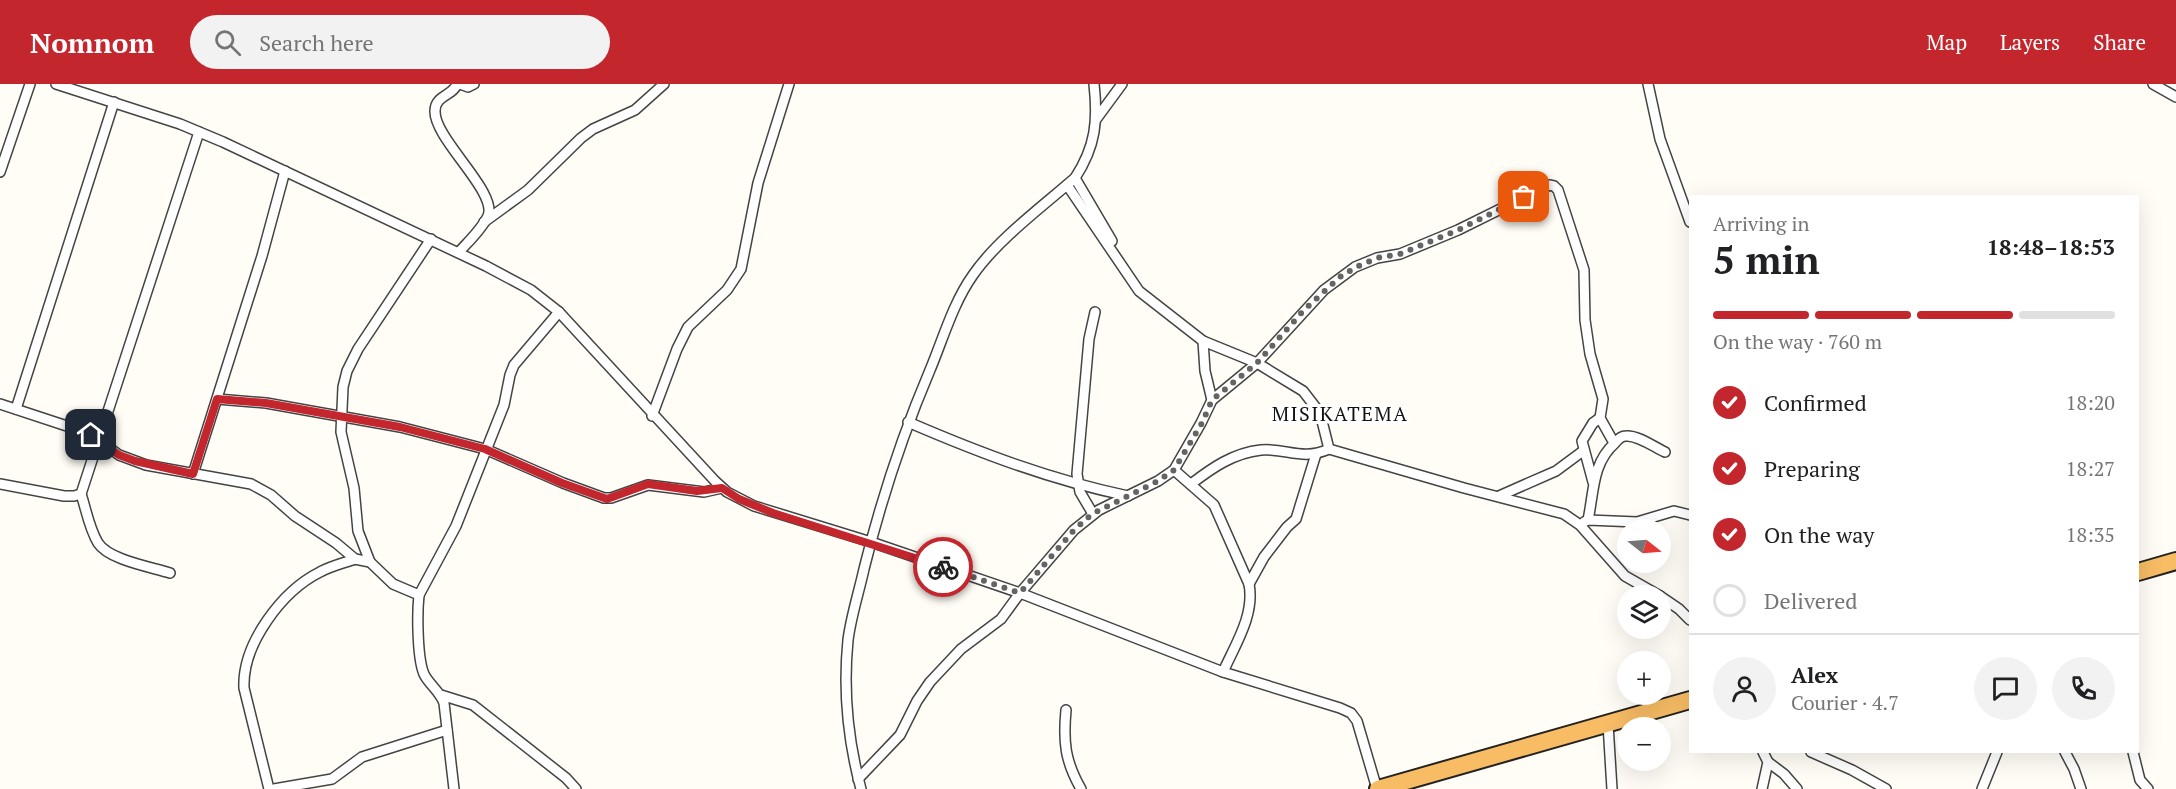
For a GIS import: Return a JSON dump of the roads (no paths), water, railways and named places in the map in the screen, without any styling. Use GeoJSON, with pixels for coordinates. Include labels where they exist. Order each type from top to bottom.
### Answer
{"type":"FeatureCollection","features":[{"type":"Feature","properties":{"kind":"highway"},"geometry":{"type":"LineString","coordinates":[[2139,572],[2176,561]]}},
{"type":"Feature","properties":{"kind":"highway"},"geometry":{"type":"LineString","coordinates":[[1378,789],[1418,784],[1689,700]]}},
{"type":"Feature","properties":{"kind":"street"},"geometry":{"type":"LineString","coordinates":[[0,172],[30,84]]}},
{"type":"Feature","properties":{"kind":"street"},"geometry":{"type":"LineString","coordinates":[[56,84],[199,132],[432,239],[523,285],[559,312],[652,416],[722,488],[739,499],[1020,593],[1223,672],[1351,713],[1360,728],[1378,789]]}},
{"type":"Feature","properties":{"kind":"street"},"geometry":{"type":"LineString","coordinates":[[474,84],[468,87],[459,84],[438,100],[435,108],[436,117],[444,133],[485,196],[489,210],[484,222]]}},
{"type":"Feature","properties":{"kind":"street"},"geometry":{"type":"LineString","coordinates":[[459,252],[484,222],[528,190],[581,138],[594,129],[635,110],[664,84]]}},
{"type":"Feature","properties":{"kind":"street"},"geometry":{"type":"LineString","coordinates":[[652,416],[677,349],[688,327],[727,290],[741,269],[758,183],[789,84]]}},
{"type":"Feature","properties":{"kind":"street"},"geometry":{"type":"LineString","coordinates":[[860,784],[852,758],[848,721],[847,661],[850,630],[871,542],[908,422],[956,306],[971,277],[1003,241],[1075,178],[1088,154],[1097,118],[1094,84]]}},
{"type":"Feature","properties":{"kind":"street"},"geometry":{"type":"LineString","coordinates":[[1097,118],[1122,84]]}},
{"type":"Feature","properties":{"kind":"street"},"geometry":{"type":"LineString","coordinates":[[1648,84],[1660,139],[1689,219]]}},
{"type":"Feature","properties":{"kind":"street"},"geometry":{"type":"LineString","coordinates":[[2154,84],[2176,97]]}},
{"type":"Feature","properties":{"kind":"street"},"geometry":{"type":"LineString","coordinates":[[16,408],[114,102]]}},
{"type":"Feature","properties":{"kind":"street"},"geometry":{"type":"LineString","coordinates":[[170,573],[121,558],[102,549],[81,494],[199,132]]}},
{"type":"Feature","properties":{"kind":"street"},"geometry":{"type":"LineString","coordinates":[[193,474],[285,171]]}},
{"type":"Feature","properties":{"kind":"street"},"geometry":{"type":"LineString","coordinates":[[1075,178],[1110,236],[1116,255]]}},
{"type":"Feature","properties":{"kind":"street"},"geometry":{"type":"LineString","coordinates":[[1067,185],[1139,291],[1203,341],[1257,363],[1303,391],[1320,413],[1329,449]]}},
{"type":"Feature","properties":{"kind":"street"},"geometry":{"type":"LineString","coordinates":[[860,784],[900,735],[917,701],[930,682],[957,653],[1001,619],[1074,530],[1092,514],[1174,470],[1202,423],[1212,400],[1257,363],[1324,290],[1356,267],[1377,258],[1400,254],[1458,230],[1549,185],[1558,190],[1584,270],[1585,320],[1590,354],[1603,399],[1600,418],[1583,437],[1583,451],[1593,483]]}},
{"type":"Feature","properties":{"kind":"street"},"geometry":{"type":"LineString","coordinates":[[419,595],[393,584],[370,562],[358,531],[354,488],[340,432],[340,416],[347,371],[358,348],[432,239]]}},
{"type":"Feature","properties":{"kind":"street"},"geometry":{"type":"LineString","coordinates":[[454,789],[446,709],[441,695],[425,677],[420,663],[419,595],[449,543],[504,405],[514,365],[559,312]]}},
{"type":"Feature","properties":{"kind":"street"},"geometry":{"type":"LineString","coordinates":[[1092,514],[1078,484],[1078,464],[1089,339],[1095,312]]}},
{"type":"Feature","properties":{"kind":"street"},"geometry":{"type":"LineString","coordinates":[[1203,341],[1205,371],[1212,400]]}},
{"type":"Feature","properties":{"kind":"street"},"geometry":{"type":"LineString","coordinates":[[217,399],[266,403],[400,427],[485,449],[562,483],[607,499],[648,484],[697,491],[722,488]]}},
{"type":"Feature","properties":{"kind":"street"},"geometry":{"type":"LineString","coordinates":[[0,404],[82,431],[119,455],[135,461],[193,474],[238,480],[260,488],[355,559],[370,562]]}},
{"type":"Feature","properties":{"kind":"street"},"geometry":{"type":"LineString","coordinates":[[1600,418],[1614,443]]}},
{"type":"Feature","properties":{"kind":"street"},"geometry":{"type":"LineString","coordinates":[[908,422],[998,459],[1078,484],[1128,496]]}},
{"type":"Feature","properties":{"kind":"street"},"geometry":{"type":"LineString","coordinates":[[1584,523],[1593,496],[1593,483],[1600,459],[1614,443],[1620,438],[1630,436],[1665,452]]}},
{"type":"Feature","properties":{"kind":"street"},"geometry":{"type":"LineString","coordinates":[[1191,484],[1219,463],[1245,454],[1261,450],[1316,454],[1329,449],[1564,514],[1584,523],[1637,522],[1674,511],[1689,515]]}},
{"type":"Feature","properties":{"kind":"street"},"geometry":{"type":"LineString","coordinates":[[1499,496],[1556,471],[1583,451]]}},
{"type":"Feature","properties":{"kind":"street"},"geometry":{"type":"LineString","coordinates":[[1249,584],[1264,557],[1296,519],[1316,454]]}},
{"type":"Feature","properties":{"kind":"street"},"geometry":{"type":"LineString","coordinates":[[1174,470],[1214,506],[1249,584],[1250,608],[1223,672]]}},
{"type":"Feature","properties":{"kind":"street"},"geometry":{"type":"LineString","coordinates":[[0,484],[64,496],[81,494]]}},
{"type":"Feature","properties":{"kind":"street"},"geometry":{"type":"LineString","coordinates":[[1584,523],[1625,576],[1641,585]]}},
{"type":"Feature","properties":{"kind":"street"},"geometry":{"type":"LineString","coordinates":[[269,789],[244,687],[247,664],[265,625],[296,587],[320,572],[355,559]]}},
{"type":"Feature","properties":{"kind":"street"},"geometry":{"type":"LineString","coordinates":[[1671,604],[1689,619]]}},
{"type":"Feature","properties":{"kind":"street"},"geometry":{"type":"LineString","coordinates":[[441,695],[473,705],[566,778],[576,789]]}},
{"type":"Feature","properties":{"kind":"street"},"geometry":{"type":"LineString","coordinates":[[1066,710],[1064,728],[1066,756],[1070,769],[1082,789]]}},
{"type":"Feature","properties":{"kind":"street"},"geometry":{"type":"LineString","coordinates":[[1608,724],[1612,789]]}},
{"type":"Feature","properties":{"kind":"street"},"geometry":{"type":"LineString","coordinates":[[274,789],[333,779],[362,757],[447,730]]}},
{"type":"Feature","properties":{"kind":"street"},"geometry":{"type":"LineString","coordinates":[[1764,753],[1768,762],[1784,774],[1797,789]]}},
{"type":"Feature","properties":{"kind":"street"},"geometry":{"type":"LineString","coordinates":[[1813,753],[1852,770],[1886,789]]}},
{"type":"Feature","properties":{"kind":"street"},"geometry":{"type":"LineString","coordinates":[[1982,789],[1997,753]]}},
{"type":"Feature","properties":{"kind":"street"},"geometry":{"type":"LineString","coordinates":[[2066,753],[2081,789]]}},
{"type":"Feature","properties":{"kind":"street"},"geometry":{"type":"LineString","coordinates":[[2133,753],[2140,780],[2148,789]]}},
{"type":"Feature","properties":{"kind":"street"},"geometry":{"type":"LineString","coordinates":[[1762,789],[1768,762]]}},
{"type":"Feature","properties":{"kind":"district","name":"MISIKATEMA"},"geometry":{"type":"Point","coordinates":[1340,413]}}]}
